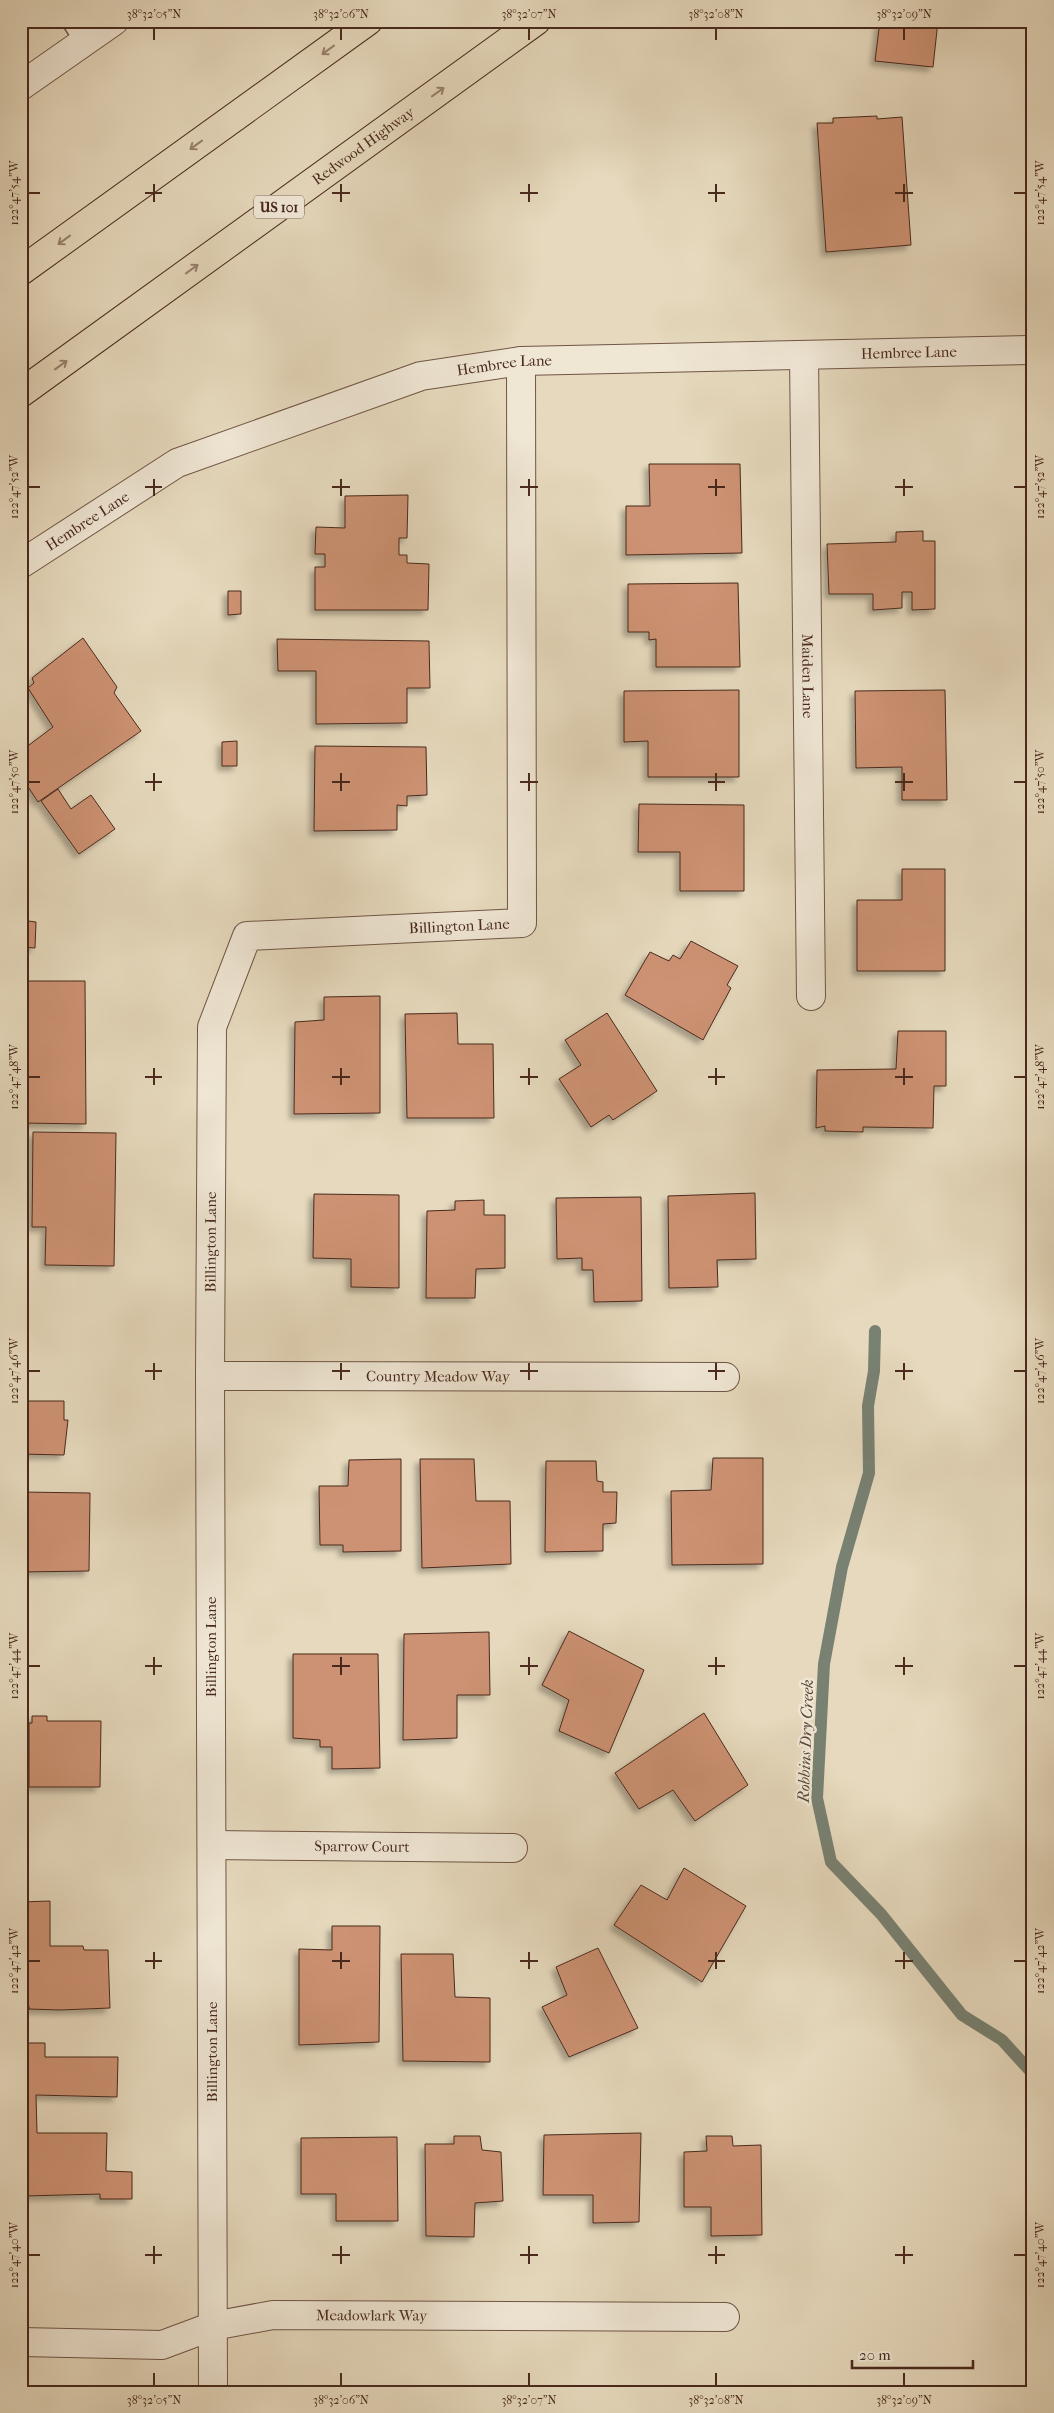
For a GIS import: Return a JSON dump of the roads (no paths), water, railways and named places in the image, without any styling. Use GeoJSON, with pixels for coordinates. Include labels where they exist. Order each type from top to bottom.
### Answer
{"type":"FeatureCollection","features":[{"type":"Feature","properties":{"kind":"highway"},"geometry":{"type":"LineString","coordinates":[[21,271],[368,21]]}},
{"type":"Feature","properties":{"kind":"highway","name":"Redwood Highway"},"geometry":{"type":"LineString","coordinates":[[21,393],[536,21]]}},
{"type":"Feature","properties":{"kind":"street"},"geometry":{"type":"LineString","coordinates":[[21,86],[79,31],[114,21]]}},
{"type":"Feature","properties":{"kind":"street","name":"Hembree Lane"},"geometry":{"type":"LineString","coordinates":[[21,564],[177,463],[421,376],[521,361],[910,351],[1033,350]]}},
{"type":"Feature","properties":{"kind":"street","name":"Maiden Lane"},"geometry":{"type":"LineString","coordinates":[[804,355],[811,996]]}},
{"type":"Feature","properties":{"kind":"street","name":"Billington Lane"},"geometry":{"type":"LineString","coordinates":[[213,2392],[210,1376],[212,1027],[247,936],[522,923],[521,361]]}},
{"type":"Feature","properties":{"kind":"street","name":"Country Meadow Way"},"geometry":{"type":"LineString","coordinates":[[210,1376],[725,1377]]}},
{"type":"Feature","properties":{"kind":"street","name":"Sparrow Court"},"geometry":{"type":"LineString","coordinates":[[212,1845],[513,1848]]}},
{"type":"Feature","properties":{"kind":"street","name":"Meadowlark Way"},"geometry":{"type":"LineString","coordinates":[[21,2342],[162,2345],[213,2326],[273,2315],[725,2317]]}},
{"type":"Feature","properties":{"kind":"waterway","name":"Robbins Dry Creek"},"geometry":{"type":"LineString","coordinates":[[875,1331],[874,1371],[868,1406],[869,1473],[842,1567],[824,1664],[817,1798],[831,1862],[881,1914],[962,2015],[1002,2040],[1033,2074]]}}]}
